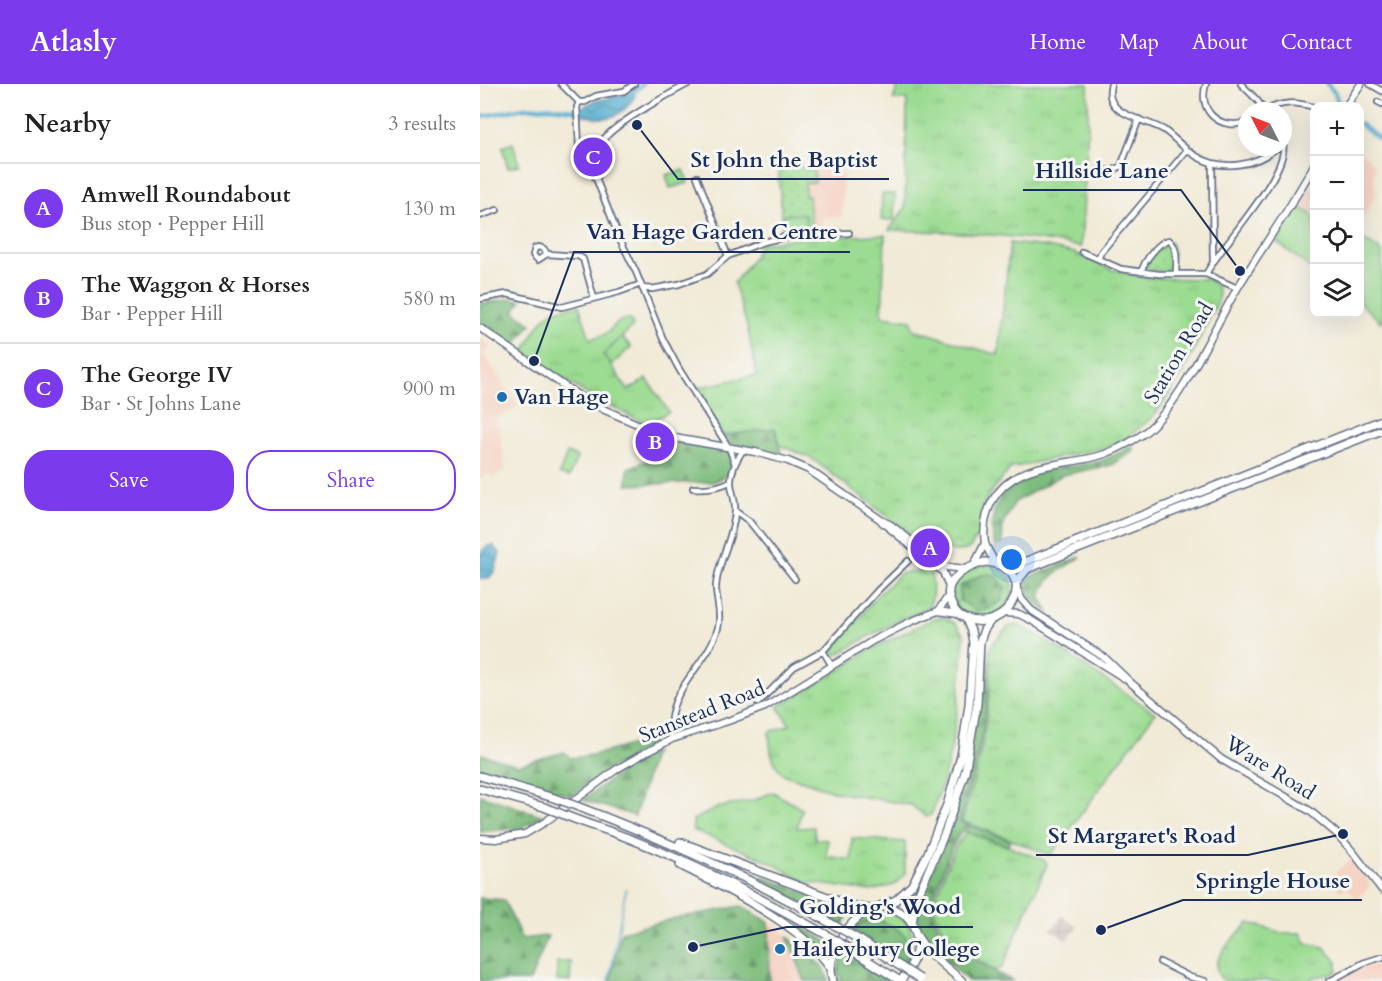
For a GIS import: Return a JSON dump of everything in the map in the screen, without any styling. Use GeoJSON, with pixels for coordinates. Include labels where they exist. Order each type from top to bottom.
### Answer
{"type":"FeatureCollection","features":[{"type":"Feature","properties":{"kind":"highway"},"geometry":{"type":"LineString","coordinates":[[1382,420],[1027,561],[998,564],[986,562],[974,565],[958,574],[949,591],[950,602],[958,614],[966,619],[991,620],[1005,613],[1011,606],[1016,586],[1027,569],[1382,430]]}},
{"type":"Feature","properties":{"kind":"highway"},"geometry":{"type":"LineString","coordinates":[[998,564],[1009,570],[1016,586]]}},
{"type":"Feature","properties":{"kind":"highway"},"geometry":{"type":"LineString","coordinates":[[830,967],[836,949],[848,927],[856,918],[869,909],[896,900],[912,885],[935,837],[961,756],[969,705],[972,642],[971,631],[966,619]]}},
{"type":"Feature","properties":{"kind":"highway"},"geometry":{"type":"LineString","coordinates":[[912,924],[915,902],[946,830],[965,772],[976,704],[981,637],[991,620]]}},
{"type":"Feature","properties":{"kind":"highway"},"geometry":{"type":"LineString","coordinates":[[480,776],[554,798],[849,905],[869,909]]}},
{"type":"Feature","properties":{"kind":"highway"},"geometry":{"type":"LineString","coordinates":[[480,789],[544,807],[632,840],[742,889],[825,934],[900,981],[916,954],[917,936]]}},
{"type":"Feature","properties":{"kind":"highway"},"geometry":{"type":"LineString","coordinates":[[638,829],[753,880],[860,940],[921,980]]}},
{"type":"Feature","properties":{"kind":"highway"},"geometry":{"type":"LineString","coordinates":[[632,840],[736,894],[769,914],[822,955],[830,967],[833,981]]}},
{"type":"Feature","properties":{"kind":"highway"},"geometry":{"type":"LineString","coordinates":[[878,907],[896,909],[904,914],[927,951],[962,981]]}},
{"type":"Feature","properties":{"kind":"main road"},"geometry":{"type":"LineString","coordinates":[[1349,102],[1361,84]]}},
{"type":"Feature","properties":{"kind":"main road","name":"Station Road"},"geometry":{"type":"LineString","coordinates":[[974,565],[985,543],[985,525],[992,501],[1011,478],[1026,471],[1111,452],[1142,435],[1156,423],[1186,380],[1237,288],[1310,171]]}},
{"type":"Feature","properties":{"kind":"main road"},"geometry":{"type":"LineString","coordinates":[[480,328],[579,396],[605,410],[668,435],[780,458],[799,465],[880,520],[891,525],[947,567],[966,569]]}},
{"type":"Feature","properties":{"kind":"main road"},"geometry":{"type":"LineString","coordinates":[[880,520],[889,530],[943,572],[948,581],[949,591],[938,611],[958,614]]}},
{"type":"Feature","properties":{"kind":"main road"},"geometry":{"type":"LineString","coordinates":[[985,543],[998,564]]}},
{"type":"Feature","properties":{"kind":"main road","name":"Ware Road"},"geometry":{"type":"LineString","coordinates":[[1016,586],[1022,600],[1031,610],[1092,648],[1221,759],[1310,811],[1380,881],[1382,890]]}},
{"type":"Feature","properties":{"kind":"main road","name":"Stanstead Road"},"geometry":{"type":"LineString","coordinates":[[480,838],[496,839],[525,834],[551,819],[624,765],[672,739],[755,711],[894,630],[938,611]]}},
{"type":"Feature","properties":{"kind":"main road","name":"Ware Road"},"geometry":{"type":"LineString","coordinates":[[1005,613],[1019,614],[1031,620],[1131,683]]}},
{"type":"Feature","properties":{"kind":"street"},"geometry":{"type":"LineString","coordinates":[[561,84],[578,104],[579,147],[597,181],[669,351],[729,448],[735,464]]}},
{"type":"Feature","properties":{"kind":"street"},"geometry":{"type":"LineString","coordinates":[[578,104],[596,96],[624,91],[634,84]]}},
{"type":"Feature","properties":{"kind":"street"},"geometry":{"type":"LineString","coordinates":[[597,181],[603,140],[623,124],[688,84]]}},
{"type":"Feature","properties":{"kind":"street"},"geometry":{"type":"LineString","coordinates":[[1111,84],[1110,97],[1115,108],[1162,129],[1199,158],[1212,163],[1239,165],[1265,156]]}},
{"type":"Feature","properties":{"kind":"street"},"geometry":{"type":"LineString","coordinates":[[1206,84],[1203,93],[1204,103],[1214,118],[1226,124],[1238,123]]}},
{"type":"Feature","properties":{"kind":"street"},"geometry":{"type":"LineString","coordinates":[[1241,84],[1258,102]]}},
{"type":"Feature","properties":{"kind":"street"},"geometry":{"type":"LineString","coordinates":[[1370,84],[1382,91]]}},
{"type":"Feature","properties":{"kind":"street"},"geometry":{"type":"LineString","coordinates":[[1292,103],[1310,106]]}},
{"type":"Feature","properties":{"kind":"street"},"geometry":{"type":"LineString","coordinates":[[1099,170],[1112,171],[1121,166],[1139,119]]}},
{"type":"Feature","properties":{"kind":"street"},"geometry":{"type":"LineString","coordinates":[[1098,259],[1101,252],[1187,150]]}},
{"type":"Feature","properties":{"kind":"street"},"geometry":{"type":"LineString","coordinates":[[1272,156],[1279,163]]}},
{"type":"Feature","properties":{"kind":"street"},"geometry":{"type":"LineString","coordinates":[[1206,274],[1267,186],[1282,156]]}},
{"type":"Feature","properties":{"kind":"street"},"geometry":{"type":"LineString","coordinates":[[1212,163],[1210,183],[1213,263]]}},
{"type":"Feature","properties":{"kind":"street"},"geometry":{"type":"LineString","coordinates":[[697,177],[728,256]]}},
{"type":"Feature","properties":{"kind":"street"},"geometry":{"type":"LineString","coordinates":[[480,216],[497,210]]}},
{"type":"Feature","properties":{"kind":"street"},"geometry":{"type":"LineString","coordinates":[[480,299],[507,294],[562,307],[642,286],[652,289],[680,284],[707,274],[728,256],[755,244],[785,237],[849,233]]}},
{"type":"Feature","properties":{"kind":"street"},"geometry":{"type":"LineString","coordinates":[[1141,272],[1143,265],[1162,242],[1169,240],[1176,249],[1176,274]]}},
{"type":"Feature","properties":{"kind":"street"},"geometry":{"type":"LineString","coordinates":[[1212,245],[1223,249]]}},
{"type":"Feature","properties":{"kind":"street"},"geometry":{"type":"LineString","coordinates":[[1082,252],[1121,268],[1141,272],[1206,274],[1237,288]]}},
{"type":"Feature","properties":{"kind":"street"},"geometry":{"type":"LineString","coordinates":[[547,254],[578,256],[583,259],[594,298]]}},
{"type":"Feature","properties":{"kind":"street"},"geometry":{"type":"LineString","coordinates":[[646,296],[652,289]]}},
{"type":"Feature","properties":{"kind":"street"},"geometry":{"type":"LineString","coordinates":[[672,739],[670,725],[673,705],[717,630],[720,612],[717,581],[729,543],[735,511],[731,481],[735,464],[743,450]]}},
{"type":"Feature","properties":{"kind":"street"},"geometry":{"type":"LineString","coordinates":[[693,488],[712,488],[731,481]]}},
{"type":"Feature","properties":{"kind":"street"},"geometry":{"type":"LineString","coordinates":[[735,511],[749,521],[795,579]]}},
{"type":"Feature","properties":{"kind":"street"},"geometry":{"type":"LineString","coordinates":[[758,703],[794,667],[823,651],[878,590],[908,561]]}},
{"type":"Feature","properties":{"kind":"street"},"geometry":{"type":"LineString","coordinates":[[823,651],[832,666]]}},
{"type":"Feature","properties":{"kind":"street"},"geometry":{"type":"LineString","coordinates":[[1330,981],[1363,963],[1382,957]]}},
{"type":"Feature","properties":{"kind":"street"},"geometry":{"type":"LineString","coordinates":[[1160,962],[1190,977],[1205,981]]}},
{"type":"Feature","properties":{"kind":"shaded area"},"geometry":{"type":"Polygon","coordinates":[[[1364,154],[1375,166],[1376,194],[1364,216],[1364,154]]]}},
{"type":"Feature","properties":{"kind":"shaded area"},"geometry":{"type":"Polygon","coordinates":[[[780,160],[819,171],[843,171],[842,217],[822,217],[822,232],[812,230],[783,235],[780,160]]]}},
{"type":"Feature","properties":{"kind":"shaded area"},"geometry":{"type":"Polygon","coordinates":[[[1310,189],[1310,214],[1299,207],[1310,189]]]}},
{"type":"Feature","properties":{"kind":"shaded area"},"geometry":{"type":"Polygon","coordinates":[[[480,338],[491,346],[483,354],[519,406],[494,420],[500,429],[505,470],[493,478],[489,474],[480,479],[480,338]]]}},
{"type":"Feature","properties":{"kind":"shaded area"},"geometry":{"type":"Polygon","coordinates":[[[1351,859],[1370,884],[1357,899],[1346,888],[1340,892],[1330,878],[1351,859]]]}},
{"type":"Feature","properties":{"kind":"shaded area"},"geometry":{"type":"Polygon","coordinates":[[[1062,916],[1077,927],[1067,940],[1051,930],[1062,916]]]}},
{"type":"Feature","properties":{"kind":"shaded area","name":"Haileybury College"},"geometry":{"type":"Polygon","coordinates":[[[769,922],[787,935],[805,981],[770,981],[769,922]]]}},
{"type":"Feature","properties":{"kind":"shaded area"},"geometry":{"type":"Polygon","coordinates":[[[1381,964],[1382,981],[1338,981],[1368,966],[1381,964]]]}},
{"type":"Feature","properties":{"kind":"green space"},"geometry":{"type":"Polygon","coordinates":[[[899,84],[1088,84],[1088,126],[1081,247],[1009,236],[889,230],[905,208],[907,99],[893,100],[899,84]]]}},
{"type":"Feature","properties":{"kind":"green space"},"geometry":{"type":"Polygon","coordinates":[[[513,143],[519,165],[508,168],[502,147],[513,143]]]}},
{"type":"Feature","properties":{"kind":"green space"},"geometry":{"type":"Polygon","coordinates":[[[780,160],[814,170],[815,182],[805,183],[805,196],[809,196],[812,230],[805,233],[783,235],[780,160]]]}},
{"type":"Feature","properties":{"kind":"green space"},"geometry":{"type":"Polygon","coordinates":[[[684,170],[688,183],[670,188],[666,175],[684,170]]]}},
{"type":"Feature","properties":{"kind":"green space"},"geometry":{"type":"Polygon","coordinates":[[[882,194],[895,194],[894,220],[881,220],[882,194]]]}},
{"type":"Feature","properties":{"kind":"green space"},"geometry":{"type":"Polygon","coordinates":[[[1299,207],[1310,214],[1310,268],[1277,242],[1299,207]]]}},
{"type":"Feature","properties":{"kind":"green space"},"geometry":{"type":"Polygon","coordinates":[[[805,214],[806,228],[784,230],[784,215],[805,214]]]}},
{"type":"Feature","properties":{"kind":"green space"},"geometry":{"type":"Polygon","coordinates":[[[885,235],[882,316],[911,320],[913,329],[998,355],[1010,243],[1075,253],[1110,269],[1148,278],[1206,279],[1217,288],[1218,302],[1183,371],[1153,417],[1124,440],[1106,447],[1011,468],[987,497],[979,533],[970,548],[957,551],[943,550],[917,539],[811,458],[779,445],[775,429],[723,435],[696,388],[757,375],[747,326],[734,283],[753,258],[760,244],[804,237],[885,235]]]}},
{"type":"Feature","properties":{"kind":"green space"},"geometry":{"type":"Polygon","coordinates":[[[1364,240],[1382,251],[1382,323],[1364,307],[1364,240]]]}},
{"type":"Feature","properties":{"kind":"green space"},"geometry":{"type":"Polygon","coordinates":[[[1168,242],[1171,243],[1173,250],[1171,272],[1147,270],[1145,268],[1151,257],[1168,242]]]}},
{"type":"Feature","properties":{"kind":"green space"},"geometry":{"type":"Polygon","coordinates":[[[508,299],[522,300],[514,311],[531,324],[515,345],[480,322],[480,304],[508,299]]]}},
{"type":"Feature","properties":{"kind":"green space"},"geometry":{"type":"Polygon","coordinates":[[[579,305],[590,339],[603,335],[622,320],[630,320],[633,326],[603,355],[628,390],[647,379],[669,412],[647,424],[591,397],[524,352],[545,317],[556,310],[579,305]]]}},
{"type":"Feature","properties":{"kind":"green space"},"geometry":{"type":"Polygon","coordinates":[[[622,337],[631,347],[612,365],[603,355],[622,337]]]}},
{"type":"Feature","properties":{"kind":"green space"},"geometry":{"type":"Polygon","coordinates":[[[775,428],[781,454],[730,444],[723,436],[775,428]]]}},
{"type":"Feature","properties":{"kind":"green space"},"geometry":{"type":"Polygon","coordinates":[[[665,440],[729,451],[734,461],[732,467],[728,475],[714,482],[627,485],[628,468],[657,457],[665,440]]]}},
{"type":"Feature","properties":{"kind":"green space"},"geometry":{"type":"Polygon","coordinates":[[[1132,446],[1134,451],[1112,465],[1062,475],[1015,502],[1003,524],[1002,543],[995,546],[992,531],[996,506],[1010,488],[1034,475],[1054,469],[1099,462],[1132,446]]]}},
{"type":"Feature","properties":{"kind":"green space"},"geometry":{"type":"Polygon","coordinates":[[[567,453],[577,457],[569,477],[559,474],[567,453]]]}},
{"type":"Feature","properties":{"kind":"green space"},"geometry":{"type":"Polygon","coordinates":[[[1081,557],[1056,573],[1043,589],[1040,597],[1049,612],[1040,606],[1031,596],[1025,582],[1032,576],[1081,557]]]}},
{"type":"Feature","properties":{"kind":"green space"},"geometry":{"type":"Polygon","coordinates":[[[982,565],[1000,569],[1010,578],[1013,588],[1009,600],[1001,610],[990,617],[977,619],[964,615],[960,611],[954,601],[953,590],[954,584],[961,575],[982,565]]]}},
{"type":"Feature","properties":{"kind":"green space"},"geometry":{"type":"Polygon","coordinates":[[[930,570],[933,588],[929,606],[837,655],[832,653],[875,598],[901,573],[930,570]]]}},
{"type":"Feature","properties":{"kind":"green space"},"geometry":{"type":"Polygon","coordinates":[[[981,575],[996,575],[1005,587],[1002,600],[990,608],[977,612],[960,600],[960,586],[981,575]]]}},
{"type":"Feature","properties":{"kind":"green space"},"geometry":{"type":"Polygon","coordinates":[[[943,617],[955,623],[964,635],[951,749],[931,815],[926,817],[911,805],[836,792],[785,775],[780,771],[772,756],[769,732],[790,725],[778,707],[867,651],[935,618],[943,617]]]}},
{"type":"Feature","properties":{"kind":"green space"},"geometry":{"type":"Polygon","coordinates":[[[1017,625],[1044,639],[1155,713],[1051,855],[962,821],[974,778],[987,714],[990,647],[1008,627],[1017,625]]]}},
{"type":"Feature","properties":{"kind":"green space"},"geometry":{"type":"Polygon","coordinates":[[[984,652],[987,653],[988,675],[985,717],[960,822],[1010,840],[1008,846],[962,831],[953,846],[937,886],[932,908],[936,922],[952,944],[975,961],[1012,981],[968,981],[923,938],[918,917],[919,902],[946,839],[970,761],[984,652]]]}},
{"type":"Feature","properties":{"kind":"green space"},"geometry":{"type":"Polygon","coordinates":[[[667,731],[661,740],[609,769],[572,796],[480,769],[480,754],[518,765],[564,752],[570,758],[608,752],[667,731]]]}},
{"type":"Feature","properties":{"kind":"green space"},"geometry":{"type":"Polygon","coordinates":[[[654,752],[635,816],[583,800],[629,766],[654,752]]]}},
{"type":"Feature","properties":{"kind":"green space"},"geometry":{"type":"Polygon","coordinates":[[[773,792],[802,809],[797,828],[814,827],[815,839],[828,840],[826,856],[851,860],[852,838],[905,842],[905,875],[894,885],[871,891],[805,882],[770,862],[693,830],[693,820],[717,808],[755,800],[773,792]]]}},
{"type":"Feature","properties":{"kind":"green space"},"geometry":{"type":"Polygon","coordinates":[[[480,795],[543,816],[521,828],[480,832],[480,795]]]}},
{"type":"Feature","properties":{"kind":"green space"},"geometry":{"type":"Polygon","coordinates":[[[968,831],[1044,860],[1047,864],[1002,968],[994,970],[967,953],[951,939],[939,922],[934,907],[939,886],[956,845],[968,831]]]}},
{"type":"Feature","properties":{"kind":"green space"},"geometry":{"type":"Polygon","coordinates":[[[762,876],[843,908],[849,913],[842,926],[761,880],[762,876]]]}},
{"type":"Feature","properties":{"kind":"green space"},"geometry":{"type":"Polygon","coordinates":[[[480,898],[504,900],[522,939],[548,936],[530,981],[480,981],[480,898]]]}},
{"type":"Feature","properties":{"kind":"green space"},"geometry":{"type":"Polygon","coordinates":[[[741,906],[769,922],[770,981],[610,981],[621,932],[677,918],[741,906]]]}},
{"type":"Feature","properties":{"kind":"green space"},"geometry":{"type":"Polygon","coordinates":[[[882,909],[900,916],[910,929],[913,946],[906,964],[851,929],[864,916],[882,909]]]}},
{"type":"Feature","properties":{"kind":"green space"},"geometry":{"type":"Polygon","coordinates":[[[877,919],[900,931],[908,940],[910,953],[903,962],[854,931],[862,922],[877,919]]]}},
{"type":"Feature","properties":{"kind":"green space"},"geometry":{"type":"Polygon","coordinates":[[[793,921],[831,944],[830,949],[823,951],[789,924],[793,921]]]}},
{"type":"Feature","properties":{"kind":"green space"},"geometry":{"type":"Polygon","coordinates":[[[1249,923],[1282,933],[1301,933],[1306,943],[1324,947],[1337,962],[1337,970],[1333,974],[1314,977],[1308,981],[1224,981],[1218,974],[1219,959],[1223,950],[1249,923]]]}},
{"type":"Feature","properties":{"kind":"green space"},"geometry":{"type":"Polygon","coordinates":[[[787,936],[823,966],[829,981],[805,981],[787,936]]]}},
{"type":"Feature","properties":{"kind":"green space"},"geometry":{"type":"Polygon","coordinates":[[[840,948],[893,981],[838,981],[834,966],[840,948]]]}},
{"type":"Feature","properties":{"kind":"green space"},"geometry":{"type":"Polygon","coordinates":[[[843,952],[884,981],[844,981],[838,972],[843,952]]]}},
{"type":"Feature","properties":{"kind":"green space"},"geometry":{"type":"Polygon","coordinates":[[[557,962],[571,962],[570,981],[557,981],[557,962]]]}},
{"type":"Feature","properties":{"kind":"water"},"geometry":{"type":"Polygon","coordinates":[[[632,92],[635,96],[629,105],[609,118],[575,112],[592,102],[632,92]]]}},
{"type":"Feature","properties":{"kind":"water"},"geometry":{"type":"Polygon","coordinates":[[[493,545],[500,553],[495,571],[488,579],[480,579],[480,553],[486,547],[493,545]]]}},
{"type":"Feature","properties":{"kind":"waterway"},"geometry":{"type":"LineString","coordinates":[[630,95],[643,84]]}},
{"type":"Feature","properties":{"kind":"waterway"},"geometry":{"type":"LineString","coordinates":[[1327,84],[1335,93],[1338,102]]}},
{"type":"Feature","properties":{"kind":"waterway"},"geometry":{"type":"LineString","coordinates":[[480,117],[524,108],[551,107],[581,111]]}},
{"type":"Feature","properties":{"kind":"waterway"},"geometry":{"type":"LineString","coordinates":[[1364,127],[1382,141]]}},
{"type":"Feature","properties":{"kind":"waterway"},"geometry":{"type":"LineString","coordinates":[[609,981],[626,889]]}},
{"type":"Feature","properties":{"kind":"place","name":"St John the Baptist"},"geometry":{"type":"Point","coordinates":[637,125]}},
{"type":"Feature","properties":{"kind":"place","name":"The George IV"},"geometry":{"type":"Point","coordinates":[593,157]}},
{"type":"Feature","properties":{"kind":"place","name":"Hillside Lane"},"geometry":{"type":"Point","coordinates":[1240,271]}},
{"type":"Feature","properties":{"kind":"place","name":"Van Hage Garden Centre"},"geometry":{"type":"Point","coordinates":[534,361]}},
{"type":"Feature","properties":{"kind":"place","name":"Van Hage"},"geometry":{"type":"Point","coordinates":[502,397]}},
{"type":"Feature","properties":{"kind":"place","name":"The Waggon & Horses"},"geometry":{"type":"Point","coordinates":[655,442]}},
{"type":"Feature","properties":{"kind":"place","name":"Amwell Roundabout"},"geometry":{"type":"Point","coordinates":[930,548]}},
{"type":"Feature","properties":{"kind":"place","name":"St Margaret's Road"},"geometry":{"type":"Point","coordinates":[1343,834]}},
{"type":"Feature","properties":{"kind":"place","name":"Springle House"},"geometry":{"type":"Point","coordinates":[1101,930]}},
{"type":"Feature","properties":{"kind":"place","name":"Golding's Wood"},"geometry":{"type":"Point","coordinates":[693,947]}},
{"type":"Feature","properties":{"kind":"place","name":"Haileybury College"},"geometry":{"type":"Point","coordinates":[780,949]}}]}
